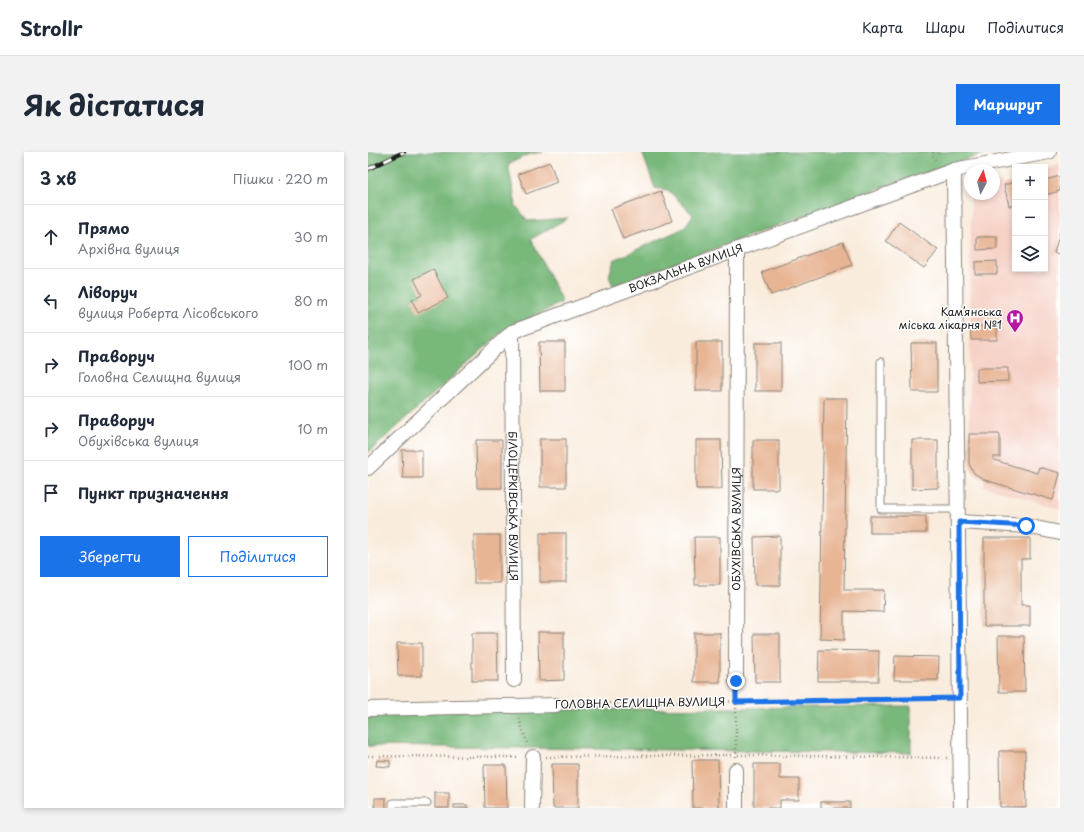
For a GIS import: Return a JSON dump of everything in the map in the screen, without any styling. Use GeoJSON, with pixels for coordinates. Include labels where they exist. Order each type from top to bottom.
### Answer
{"type":"FeatureCollection","features":[{"type":"Feature","properties":{"kind":"street","name":"ВОКЗАЛЬНА ВУЛИЦЯ"},"geometry":{"type":"LineString","coordinates":[[368,468],[512,332],[954,170],[1049,152]]}},
{"type":"Feature","properties":{"kind":"street"},"geometry":{"type":"LineString","coordinates":[[954,170],[959,516],[961,808]]}},
{"type":"Feature","properties":{"kind":"street","name":"ОБУХІВСЬКА ВУЛИЦЯ"},"geometry":{"type":"LineString","coordinates":[[736,681],[737,250]]}},
{"type":"Feature","properties":{"kind":"street","name":"БІЛОЦЕРКІВСЬКА ВУЛИЦЯ"},"geometry":{"type":"LineString","coordinates":[[512,332],[514,680]]}},
{"type":"Feature","properties":{"kind":"street"},"geometry":{"type":"LineString","coordinates":[[959,516],[1026,526],[1060,533]]}},
{"type":"Feature","properties":{"kind":"street","name":"ГОЛОВНА СЕЛИЩНА ВУЛИЦЯ"},"geometry":{"type":"LineString","coordinates":[[368,709],[556,705]]}},
{"type":"Feature","properties":{"kind":"street"},"geometry":{"type":"LineString","coordinates":[[532,808],[533,757]]}},
{"type":"Feature","properties":{"kind":"street"},"geometry":{"type":"LineString","coordinates":[[736,770],[736,808]]}},
{"type":"Feature","properties":{"kind":"lane"},"geometry":{"type":"LineString","coordinates":[[881,362],[882,509],[959,516]]}},
{"type":"Feature","properties":{"kind":"lane"},"geometry":{"type":"LineString","coordinates":[[393,808],[393,803],[427,803]]}},
{"type":"Feature","properties":{"kind":"path"},"geometry":{"type":"LineString","coordinates":[[736,681],[736,770]]}},
{"type":"Feature","properties":{"kind":"path","name":"ГОЛОВНА СЕЛИЩНА ВУЛИЦЯ"},"geometry":{"type":"LineString","coordinates":[[556,705],[960,698]]}},
{"type":"Feature","properties":{"kind":"path"},"geometry":{"type":"LineString","coordinates":[[368,756],[533,757],[736,755],[961,759]]}},
{"type":"Feature","properties":{"kind":"shaded area","name":"Кам’янська міська лікарня №1"},"geometry":{"type":"Polygon","coordinates":[[[1060,165],[1060,509],[983,486],[985,480],[974,473],[969,457],[971,200],[1000,200],[1000,182],[1004,185],[1012,183],[1012,272],[1048,272],[1048,167],[1060,165]]]}},
{"type":"Feature","properties":{"kind":"green space"},"geometry":{"type":"Polygon","coordinates":[[[368,152],[543,152],[530,154],[508,164],[516,206],[528,221],[568,218],[531,239],[562,302],[502,332],[368,453],[368,152]]]}},
{"type":"Feature","properties":{"kind":"green space"},"geometry":{"type":"Polygon","coordinates":[[[642,152],[990,152],[899,181],[613,286],[609,276],[614,260],[684,228],[693,215],[668,190],[655,188],[642,152]]]}},
{"type":"Feature","properties":{"kind":"green space"},"geometry":{"type":"Polygon","coordinates":[[[911,706],[911,753],[368,746],[368,712],[911,706]]]}},
{"type":"Feature","properties":{"kind":"building"},"geometry":{"type":"Polygon","coordinates":[[[550,162],[557,182],[526,194],[518,174],[550,162]]]}},
{"type":"Feature","properties":{"kind":"building"},"geometry":{"type":"Polygon","coordinates":[[[1060,176],[1060,191],[1048,194],[1048,179],[1060,176]]]}},
{"type":"Feature","properties":{"kind":"building"},"geometry":{"type":"Polygon","coordinates":[[[1012,183],[1012,206],[1009,206],[1004,185],[1012,183]]]}},
{"type":"Feature","properties":{"kind":"building"},"geometry":{"type":"Polygon","coordinates":[[[661,191],[672,221],[623,239],[611,209],[661,191]]]}},
{"type":"Feature","properties":{"kind":"building"},"geometry":{"type":"Polygon","coordinates":[[[899,222],[938,250],[924,268],[886,241],[899,222]]]}},
{"type":"Feature","properties":{"kind":"building"},"geometry":{"type":"Polygon","coordinates":[[[1060,232],[1060,254],[1054,253],[1060,232]]]}},
{"type":"Feature","properties":{"kind":"building"},"geometry":{"type":"Polygon","coordinates":[[[977,237],[997,237],[997,249],[977,250],[977,237]]]}},
{"type":"Feature","properties":{"kind":"building"},"geometry":{"type":"Polygon","coordinates":[[[843,242],[852,265],[771,295],[762,272],[843,242]]]}},
{"type":"Feature","properties":{"kind":"building"},"geometry":{"type":"Polygon","coordinates":[[[997,261],[997,274],[975,274],[975,262],[997,261]]]}},
{"type":"Feature","properties":{"kind":"building"},"geometry":{"type":"Polygon","coordinates":[[[433,269],[448,298],[418,313],[412,300],[422,295],[414,279],[433,269]]]}},
{"type":"Feature","properties":{"kind":"building"},"geometry":{"type":"Polygon","coordinates":[[[970,326],[997,326],[997,340],[971,340],[970,326]]]}},
{"type":"Feature","properties":{"kind":"building"},"geometry":{"type":"Polygon","coordinates":[[[539,342],[565,342],[565,391],[540,391],[539,342]]]}},
{"type":"Feature","properties":{"kind":"building"},"geometry":{"type":"Polygon","coordinates":[[[696,342],[722,342],[722,391],[696,391],[696,342]]]}},
{"type":"Feature","properties":{"kind":"building"},"geometry":{"type":"Polygon","coordinates":[[[755,343],[781,343],[781,391],[755,391],[755,343]]]}},
{"type":"Feature","properties":{"kind":"building"},"geometry":{"type":"Polygon","coordinates":[[[911,343],[937,343],[937,392],[912,392],[911,343]]]}},
{"type":"Feature","properties":{"kind":"building"},"geometry":{"type":"Polygon","coordinates":[[[977,368],[1008,368],[1008,381],[977,382],[977,368]]]}},
{"type":"Feature","properties":{"kind":"building"},"geometry":{"type":"Polygon","coordinates":[[[824,398],[847,398],[844,590],[884,590],[883,612],[844,611],[844,640],[820,639],[824,398]]]}},
{"type":"Feature","properties":{"kind":"building"},"geometry":{"type":"Polygon","coordinates":[[[969,434],[1000,434],[1000,457],[993,457],[994,460],[1037,473],[1039,467],[1060,473],[1053,500],[985,480],[974,473],[969,464],[969,434]]]}},
{"type":"Feature","properties":{"kind":"building"},"geometry":{"type":"Polygon","coordinates":[[[540,439],[566,439],[566,487],[540,487],[540,439]]]}},
{"type":"Feature","properties":{"kind":"building"},"geometry":{"type":"Polygon","coordinates":[[[476,440],[502,440],[502,488],[477,488],[476,440]]]}},
{"type":"Feature","properties":{"kind":"building"},"geometry":{"type":"Polygon","coordinates":[[[696,440],[721,440],[722,489],[696,489],[696,440]]]}},
{"type":"Feature","properties":{"kind":"building"},"geometry":{"type":"Polygon","coordinates":[[[753,440],[779,440],[779,489],[753,489],[753,440]]]}},
{"type":"Feature","properties":{"kind":"building"},"geometry":{"type":"Polygon","coordinates":[[[912,440],[938,440],[938,488],[912,489],[912,440]]]}},
{"type":"Feature","properties":{"kind":"building"},"geometry":{"type":"Polygon","coordinates":[[[402,450],[422,450],[422,478],[403,478],[402,450]]]}},
{"type":"Feature","properties":{"kind":"building"},"geometry":{"type":"Polygon","coordinates":[[[870,516],[926,516],[926,533],[870,533],[870,516]]]}},
{"type":"Feature","properties":{"kind":"building"},"geometry":{"type":"Polygon","coordinates":[[[540,533],[566,533],[566,582],[540,582],[540,533]]]}},
{"type":"Feature","properties":{"kind":"building"},"geometry":{"type":"Polygon","coordinates":[[[474,535],[500,535],[500,583],[474,583],[474,535]]]}},
{"type":"Feature","properties":{"kind":"building"},"geometry":{"type":"Polygon","coordinates":[[[780,536],[780,585],[755,585],[754,537],[780,536]]]}},
{"type":"Feature","properties":{"kind":"building"},"geometry":{"type":"Polygon","coordinates":[[[694,537],[720,537],[720,585],[695,585],[694,537]]]}},
{"type":"Feature","properties":{"kind":"building"},"geometry":{"type":"Polygon","coordinates":[[[984,538],[1030,538],[1030,559],[1021,559],[1021,605],[1030,605],[1030,626],[984,626],[984,538]]]}},
{"type":"Feature","properties":{"kind":"building"},"geometry":{"type":"Polygon","coordinates":[[[538,632],[564,632],[564,680],[539,681],[538,632]]]}},
{"type":"Feature","properties":{"kind":"building"},"geometry":{"type":"Polygon","coordinates":[[[472,633],[497,633],[498,681],[472,681],[472,633]]]}},
{"type":"Feature","properties":{"kind":"building"},"geometry":{"type":"Polygon","coordinates":[[[694,633],[720,633],[720,682],[694,682],[694,633]]]}},
{"type":"Feature","properties":{"kind":"building"},"geometry":{"type":"Polygon","coordinates":[[[754,634],[780,634],[780,682],[755,682],[754,634]]]}},
{"type":"Feature","properties":{"kind":"building"},"geometry":{"type":"Polygon","coordinates":[[[998,636],[1024,636],[1025,692],[999,692],[998,636]]]}},
{"type":"Feature","properties":{"kind":"building"},"geometry":{"type":"Polygon","coordinates":[[[397,643],[422,643],[422,676],[398,676],[397,643]]]}},
{"type":"Feature","properties":{"kind":"building"},"geometry":{"type":"Polygon","coordinates":[[[819,650],[879,651],[878,681],[818,681],[819,650]]]}},
{"type":"Feature","properties":{"kind":"building"},"geometry":{"type":"Polygon","coordinates":[[[895,656],[939,657],[938,680],[894,680],[895,656]]]}},
{"type":"Feature","properties":{"kind":"building"},"geometry":{"type":"Polygon","coordinates":[[[999,751],[1025,751],[1026,807],[1000,807],[999,751]]]}},
{"type":"Feature","properties":{"kind":"building"},"geometry":{"type":"Polygon","coordinates":[[[377,760],[390,761],[390,767],[376,766],[377,760]]]}},
{"type":"Feature","properties":{"kind":"building"},"geometry":{"type":"Polygon","coordinates":[[[692,760],[718,760],[719,808],[693,808],[692,760]]]}},
{"type":"Feature","properties":{"kind":"building"},"geometry":{"type":"Polygon","coordinates":[[[552,764],[578,764],[578,808],[553,808],[552,764]]]}},
{"type":"Feature","properties":{"kind":"building"},"geometry":{"type":"Polygon","coordinates":[[[754,764],[780,764],[780,779],[799,779],[799,800],[780,800],[780,808],[754,808],[754,764]]]}},
{"type":"Feature","properties":{"kind":"building"},"geometry":{"type":"Polygon","coordinates":[[[484,765],[506,765],[507,808],[485,808],[484,765]]]}},
{"type":"Feature","properties":{"kind":"building"},"geometry":{"type":"Polygon","coordinates":[[[435,793],[449,793],[449,808],[435,808],[435,793]]]}},
{"type":"Feature","properties":{"kind":"building"},"geometry":{"type":"Polygon","coordinates":[[[375,798],[386,798],[386,808],[375,808],[375,798]]]}},
{"type":"Feature","properties":{"kind":"building"},"geometry":{"type":"Polygon","coordinates":[[[821,802],[850,802],[850,808],[821,808],[821,802]]]}},
{"type":"Feature","properties":{"kind":"building"},"geometry":{"type":"Polygon","coordinates":[[[454,805],[467,805],[467,808],[454,808],[454,805]]]}},
{"type":"Feature","properties":{"kind":"railway"},"geometry":{"type":"LineString","coordinates":[[368,169],[404,152]]}},
{"type":"Feature","properties":{"kind":"place","name":"Кам’янська міська лікарня №1"},"geometry":{"type":"Point","coordinates":[1015,333]}},
{"type":"Feature","properties":{"kind":"route"},"geometry":{"type":"LineString","coordinates":[[736,681],[736,702],[960,698],[959,522],[1026,526]]}}]}
